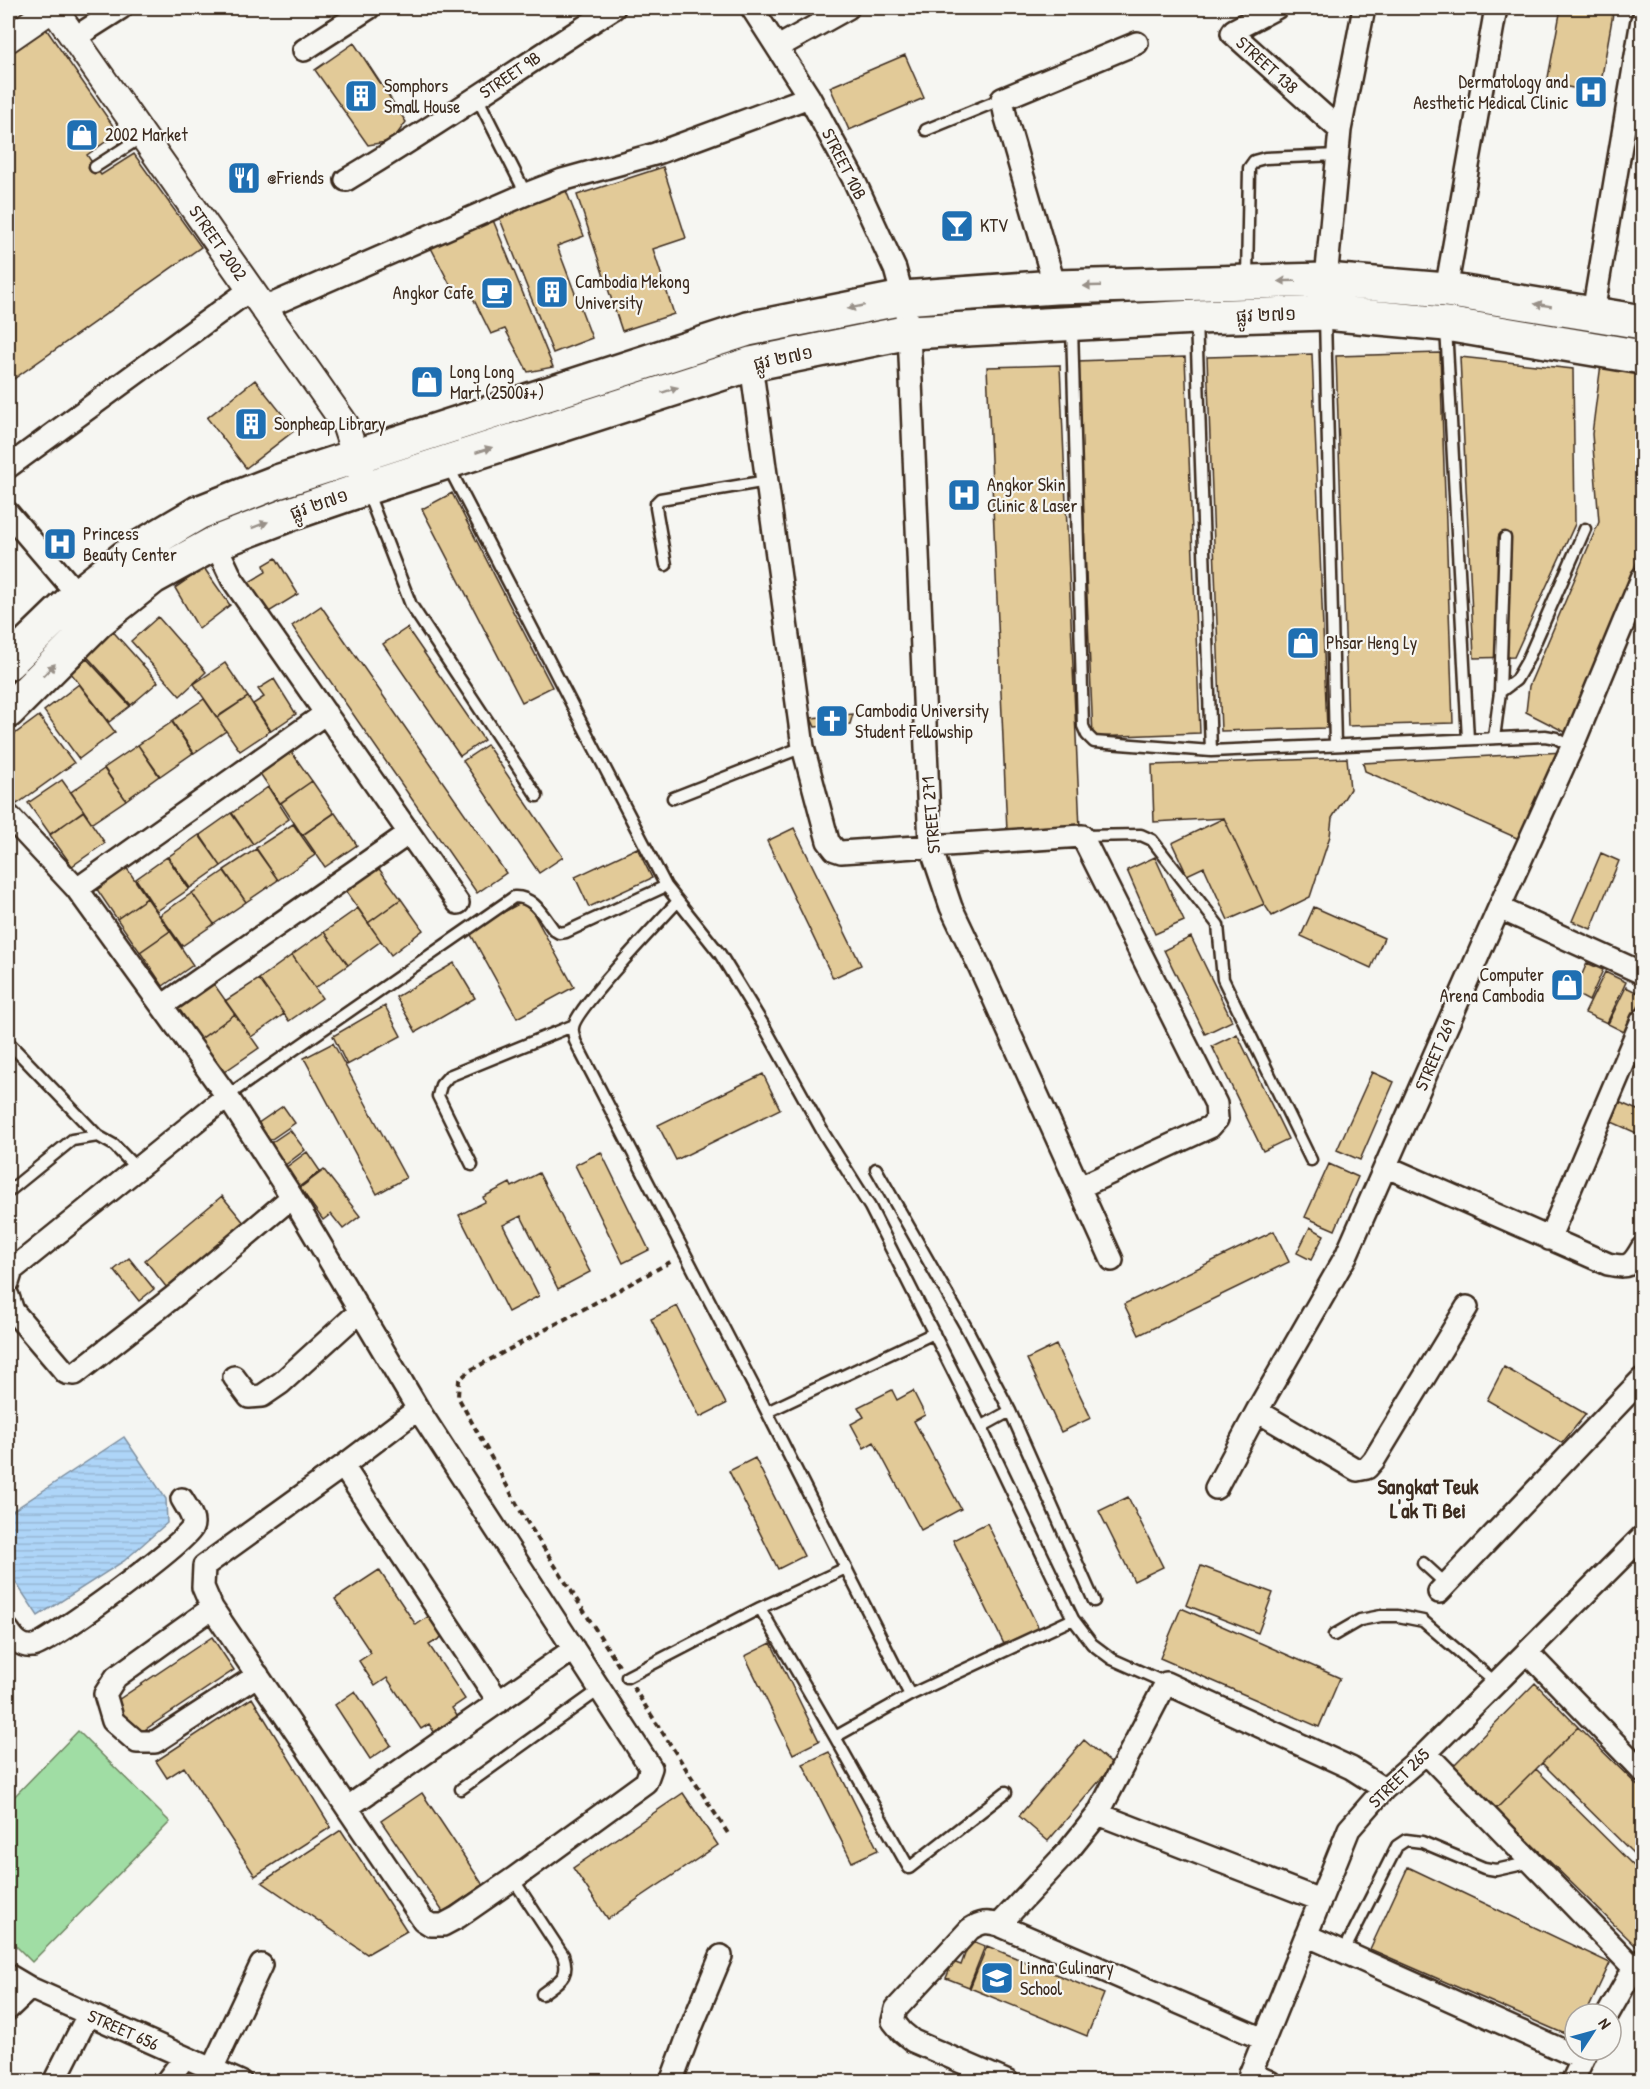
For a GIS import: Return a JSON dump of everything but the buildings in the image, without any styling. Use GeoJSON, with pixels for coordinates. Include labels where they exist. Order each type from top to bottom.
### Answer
{"type":"FeatureCollection","features":[{"type":"Feature","properties":{"kind":"main road","name":"ផ្លូវ ២៧១"},"geometry":{"type":"LineString","coordinates":[[1248,299],[1326,280],[1446,290],[1642,322]]}},
{"type":"Feature","properties":{"kind":"main road","name":"ផ្លូវ ២៧១"},"geometry":{"type":"LineString","coordinates":[[8,711],[98,621],[153,577],[215,543],[366,488],[440,447],[748,329],[903,298],[1055,287],[1195,300],[1248,299],[1325,314],[1446,324],[1642,357]]}},
{"type":"Feature","properties":{"kind":"main road","name":"ផ្លូវ ២៧១"},"geometry":{"type":"LineString","coordinates":[[8,663],[78,595],[132,552],[198,513],[277,482],[356,456],[440,447],[751,364],[909,332],[1071,324],[1195,300]]}},
{"type":"Feature","properties":{"kind":"street"},"geometry":{"type":"LineString","coordinates":[[8,39],[53,8]]}},
{"type":"Feature","properties":{"kind":"street","name":"STREET 2002"},"geometry":{"type":"LineString","coordinates":[[53,8],[345,424],[366,488]]}},
{"type":"Feature","properties":{"kind":"street"},"geometry":{"type":"LineString","coordinates":[[74,38],[121,8]]}},
{"type":"Feature","properties":{"kind":"street"},"geometry":{"type":"LineString","coordinates":[[304,50],[369,8]]}},
{"type":"Feature","properties":{"kind":"street","name":"STREET 9B"},"geometry":{"type":"LineString","coordinates":[[346,180],[404,146],[614,8]]}},
{"type":"Feature","properties":{"kind":"street","name":"STREET 10B"},"geometry":{"type":"LineString","coordinates":[[752,8],[809,97],[853,178],[895,269],[909,332]]}},
{"type":"Feature","properties":{"kind":"street"},"geometry":{"type":"LineString","coordinates":[[778,47],[848,8]]}},
{"type":"Feature","properties":{"kind":"street","name":"STREET 138"},"geometry":{"type":"LineString","coordinates":[[1276,8],[1232,33],[1340,130]]}},
{"type":"Feature","properties":{"kind":"street"},"geometry":{"type":"LineString","coordinates":[[1326,280],[1340,130],[1364,8]]}},
{"type":"Feature","properties":{"kind":"street"},"geometry":{"type":"LineString","coordinates":[[1446,290],[1496,8]]}},
{"type":"Feature","properties":{"kind":"street"},"geometry":{"type":"LineString","coordinates":[[1593,313],[1642,20]]}},
{"type":"Feature","properties":{"kind":"street"},"geometry":{"type":"LineString","coordinates":[[1055,287],[1002,99],[1137,43]]}},
{"type":"Feature","properties":{"kind":"street"},"geometry":{"type":"LineString","coordinates":[[8,467],[257,299],[562,180],[655,154],[809,97]]}},
{"type":"Feature","properties":{"kind":"street","name":"STREET 271"},"geometry":{"type":"LineString","coordinates":[[909,332],[930,845],[951,908],[1112,1260]]}},
{"type":"Feature","properties":{"kind":"street"},"geometry":{"type":"LineString","coordinates":[[751,364],[803,747],[828,841],[835,850],[841,852],[1082,836],[1216,1104],[1217,1119],[1210,1127],[1080,1186]]}},
{"type":"Feature","properties":{"kind":"street"},"geometry":{"type":"LineString","coordinates":[[8,513],[78,595]]}},
{"type":"Feature","properties":{"kind":"street"},"geometry":{"type":"LineString","coordinates":[[215,543],[232,579],[458,903]]}},
{"type":"Feature","properties":{"kind":"street","name":"STREET 269"},"geometry":{"type":"LineString","coordinates":[[1216,1488],[1257,1411],[1346,1256],[1387,1167],[1498,908],[1572,747],[1642,578]]}},
{"type":"Feature","properties":{"kind":"street"},"geometry":{"type":"LineString","coordinates":[[77,889],[326,713]]}},
{"type":"Feature","properties":{"kind":"street"},"geometry":{"type":"LineString","coordinates":[[8,815],[77,889],[227,1096],[292,1197],[418,1409],[651,1768],[646,1782],[513,1880],[443,1925],[431,1925],[423,1920],[212,1608],[203,1587],[204,1566],[418,1409]]}},
{"type":"Feature","properties":{"kind":"street"},"geometry":{"type":"LineString","coordinates":[[162,1006],[410,833]]}},
{"type":"Feature","properties":{"kind":"street"},"geometry":{"type":"LineString","coordinates":[[1498,908],[1642,974]]}},
{"type":"Feature","properties":{"kind":"street"},"geometry":{"type":"LineString","coordinates":[[1549,1239],[1642,1020]]}},
{"type":"Feature","properties":{"kind":"street"},"geometry":{"type":"LineString","coordinates":[[8,1283],[12,1270],[227,1096]]}},
{"type":"Feature","properties":{"kind":"street"},"geometry":{"type":"LineString","coordinates":[[1387,1167],[1608,1264],[1624,1267],[1630,1264],[1642,1248]]}},
{"type":"Feature","properties":{"kind":"street"},"geometry":{"type":"LineString","coordinates":[[9,1307],[66,1373],[75,1374],[177,1294],[292,1197]]}},
{"type":"Feature","properties":{"kind":"street"},"geometry":{"type":"LineString","coordinates":[[1257,1411],[1357,1470],[1366,1468],[1374,1460],[1467,1307]]}},
{"type":"Feature","properties":{"kind":"street"},"geometry":{"type":"LineString","coordinates":[[234,1377],[249,1397],[262,1396],[281,1383],[360,1311]]}},
{"type":"Feature","properties":{"kind":"street"},"geometry":{"type":"LineString","coordinates":[[1442,1588],[1642,1379]]}},
{"type":"Feature","properties":{"kind":"street"},"geometry":{"type":"LineString","coordinates":[[343,1466],[499,1702]]}},
{"type":"Feature","properties":{"kind":"street"},"geometry":{"type":"LineString","coordinates":[[8,1630],[17,1642],[24,1646],[36,1646],[90,1610],[153,1563],[187,1536],[193,1527],[194,1522],[182,1499]]}},
{"type":"Feature","properties":{"kind":"street","name":"STREET 265"},"geometry":{"type":"LineString","coordinates":[[1248,2077],[1349,1828],[1384,1789],[1426,1753],[1527,1652],[1640,1546]]}},
{"type":"Feature","properties":{"kind":"street"},"geometry":{"type":"LineString","coordinates":[[212,1608],[116,1677],[105,1694],[113,1721],[137,1742],[155,1742],[258,1675]]}},
{"type":"Feature","properties":{"kind":"street"},"geometry":{"type":"LineString","coordinates":[[348,1806],[574,1649]]}},
{"type":"Feature","properties":{"kind":"street"},"geometry":{"type":"LineString","coordinates":[[1527,1652],[1642,1771]]}},
{"type":"Feature","properties":{"kind":"street"},"geometry":{"type":"LineString","coordinates":[[999,1925],[1069,1850],[1098,1814],[1166,1683],[1351,1768],[1384,1789]]}},
{"type":"Feature","properties":{"kind":"street"},"geometry":{"type":"LineString","coordinates":[[1426,1753],[1532,1862],[1638,1964],[1615,2002]]}},
{"type":"Feature","properties":{"kind":"street"},"geometry":{"type":"LineString","coordinates":[[1098,1814],[1320,1900]]}},
{"type":"Feature","properties":{"kind":"street"},"geometry":{"type":"LineString","coordinates":[[1008,2082],[913,2041],[893,2021],[896,2009],[970,1929],[980,1923],[990,1922],[999,1925],[1263,2039]]}},
{"type":"Feature","properties":{"kind":"street"},"geometry":{"type":"LineString","coordinates":[[1306,1935],[1343,1953],[1563,2045]]}},
{"type":"Feature","properties":{"kind":"street"},"geometry":{"type":"LineString","coordinates":[[671,2082],[722,1956]]}},
{"type":"Feature","properties":{"kind":"street"},"geometry":{"type":"LineString","coordinates":[[212,2069],[261,1965]]}},
{"type":"Feature","properties":{"kind":"street","name":"STREET 656"},"geometry":{"type":"LineString","coordinates":[[8,1975],[88,2015],[241,2082]]}},
{"type":"Feature","properties":{"kind":"street"},"geometry":{"type":"LineString","coordinates":[[8,2009],[30,1988]]}},
{"type":"Feature","properties":{"kind":"street"},"geometry":{"type":"LineString","coordinates":[[54,2082],[88,2015]]}},
{"type":"Feature","properties":{"kind":"street"},"geometry":{"type":"LineString","coordinates":[[166,2082],[185,2057]]}},
{"type":"Feature","properties":{"kind":"street"},"geometry":{"type":"LineString","coordinates":[[1572,2082],[1581,2062]]}},
{"type":"Feature","properties":{"kind":"street"},"geometry":{"type":"LineString","coordinates":[[1248,2077],[1270,2082]]}},
{"type":"Feature","properties":{"kind":"lane"},"geometry":{"type":"LineString","coordinates":[[477,97],[526,194]]}},
{"type":"Feature","properties":{"kind":"lane"},"geometry":{"type":"LineString","coordinates":[[926,130],[1002,99]]}},
{"type":"Feature","properties":{"kind":"lane"},"geometry":{"type":"LineString","coordinates":[[95,167],[143,136]]}},
{"type":"Feature","properties":{"kind":"lane"},"geometry":{"type":"LineString","coordinates":[[1248,299],[1249,168],[1254,161],[1265,158],[1338,155]]}},
{"type":"Feature","properties":{"kind":"lane"},"geometry":{"type":"LineString","coordinates":[[1195,300],[1211,751]]}},
{"type":"Feature","properties":{"kind":"lane"},"geometry":{"type":"LineString","coordinates":[[1325,314],[1335,745]]}},
{"type":"Feature","properties":{"kind":"lane"},"geometry":{"type":"LineString","coordinates":[[1071,324],[1083,726],[1087,735],[1094,742],[1211,751],[1545,736],[1556,738],[1572,747]]}},
{"type":"Feature","properties":{"kind":"lane"},"geometry":{"type":"LineString","coordinates":[[1446,324],[1468,739]]}},
{"type":"Feature","properties":{"kind":"lane"},"geometry":{"type":"LineString","coordinates":[[440,447],[666,886],[720,954],[764,1026],[824,1134],[870,1207],[981,1427],[1073,1619],[1092,1644],[1112,1659],[1166,1683]]}},
{"type":"Feature","properties":{"kind":"lane"},"geometry":{"type":"LineString","coordinates":[[666,566],[656,508],[656,503],[660,499],[767,481]]}},
{"type":"Feature","properties":{"kind":"lane"},"geometry":{"type":"LineString","coordinates":[[366,488],[411,605],[537,796]]}},
{"type":"Feature","properties":{"kind":"lane"},"geometry":{"type":"LineString","coordinates":[[1500,692],[1516,680],[1527,661],[1585,529]]}},
{"type":"Feature","properties":{"kind":"lane"},"geometry":{"type":"LineString","coordinates":[[1494,738],[1500,692],[1504,538]]}},
{"type":"Feature","properties":{"kind":"lane"},"geometry":{"type":"LineString","coordinates":[[672,798],[803,747]]}},
{"type":"Feature","properties":{"kind":"lane"},"geometry":{"type":"LineString","coordinates":[[1082,836],[1141,835],[1152,840],[1218,925],[1223,979],[1311,1160]]}},
{"type":"Feature","properties":{"kind":"lane"},"geometry":{"type":"LineString","coordinates":[[227,1096],[514,897],[523,896],[532,902],[554,930],[559,933],[566,932],[666,886]]}},
{"type":"Feature","properties":{"kind":"lane"},"geometry":{"type":"LineString","coordinates":[[678,901],[617,967],[581,1011],[573,1026],[575,1041],[910,1695]]}},
{"type":"Feature","properties":{"kind":"lane"},"geometry":{"type":"LineString","coordinates":[[472,1165],[438,1096],[441,1085],[449,1076],[573,1026]]}},
{"type":"Feature","properties":{"kind":"lane"},"geometry":{"type":"LineString","coordinates":[[8,1042],[98,1136],[114,1145],[137,1169]]}},
{"type":"Feature","properties":{"kind":"lane"},"geometry":{"type":"LineString","coordinates":[[8,1192],[72,1140],[98,1136]]}},
{"type":"Feature","properties":{"kind":"lane"},"geometry":{"type":"LineString","coordinates":[[876,1169],[966,1327],[1010,1411],[1094,1601]]}},
{"type":"Feature","properties":{"kind":"lane"},"geometry":{"type":"LineString","coordinates":[[767,1412],[934,1333]]}},
{"type":"Feature","properties":{"kind":"lane"},"geometry":{"type":"LineString","coordinates":[[981,1427],[1010,1411]]}},
{"type":"Feature","properties":{"kind":"lane"},"geometry":{"type":"LineString","coordinates":[[1423,1563],[1442,1588]]}},
{"type":"Feature","properties":{"kind":"lane"},"geometry":{"type":"LineString","coordinates":[[627,1677],[760,1608],[846,1568]]}},
{"type":"Feature","properties":{"kind":"lane"},"geometry":{"type":"LineString","coordinates":[[760,1608],[909,1868],[1006,1792]]}},
{"type":"Feature","properties":{"kind":"lane"},"geometry":{"type":"LineString","coordinates":[[1334,1635],[1360,1620],[1381,1616],[1398,1616],[1424,1621],[1496,1683]]}},
{"type":"Feature","properties":{"kind":"lane"},"geometry":{"type":"LineString","coordinates":[[835,1737],[910,1695],[1073,1619]]}},
{"type":"Feature","properties":{"kind":"lane"},"geometry":{"type":"LineString","coordinates":[[461,1789],[599,1690]]}},
{"type":"Feature","properties":{"kind":"lane"},"geometry":{"type":"LineString","coordinates":[[1343,1953],[1397,1846],[1406,1840],[1422,1842],[1484,1868],[1496,1870],[1532,1862]]}},
{"type":"Feature","properties":{"kind":"lane"},"geometry":{"type":"LineString","coordinates":[[513,1880],[563,1955],[567,1966],[565,1976],[542,1994]]}},
{"type":"Feature","properties":{"kind":"path"},"geometry":{"type":"LineString","coordinates":[[686,1254],[469,1371],[459,1380],[458,1397],[524,1517],[729,1835]]}},
{"type":"Feature","properties":{"kind":"green space"},"geometry":{"type":"Polygon","coordinates":[[[78,1731],[170,1822],[32,1962],[8,1938],[8,1803],[78,1731]]]}},
{"type":"Feature","properties":{"kind":"water"},"geometry":{"type":"Polygon","coordinates":[[[124,1437],[166,1499],[167,1523],[124,1561],[38,1616],[8,1571],[8,1514],[124,1437]]]}},
{"type":"Feature","properties":{"kind":"place","name":"Dermatology and Aesthetic Medical Clinic"},"geometry":{"type":"Point","coordinates":[1591,92]}},
{"type":"Feature","properties":{"kind":"place","name":"Somphors Small House"},"geometry":{"type":"Point","coordinates":[361,96]}},
{"type":"Feature","properties":{"kind":"place","name":"2002 Market"},"geometry":{"type":"Point","coordinates":[82,135]}},
{"type":"Feature","properties":{"kind":"place","name":"@Friends"},"geometry":{"type":"Point","coordinates":[244,178]}},
{"type":"Feature","properties":{"kind":"place","name":"KTV"},"geometry":{"type":"Point","coordinates":[957,226]}},
{"type":"Feature","properties":{"kind":"place","name":"Cambodia Mekong University"},"geometry":{"type":"Point","coordinates":[552,292]}},
{"type":"Feature","properties":{"kind":"place","name":"Angkor Cafe"},"geometry":{"type":"Point","coordinates":[497,293]}},
{"type":"Feature","properties":{"kind":"place","name":"Long Long Mart (2500៛+)"},"geometry":{"type":"Point","coordinates":[427,382]}},
{"type":"Feature","properties":{"kind":"place","name":"Sonpheap Library"},"geometry":{"type":"Point","coordinates":[251,424]}},
{"type":"Feature","properties":{"kind":"place","name":"Angkor Skin Clinic & Laser"},"geometry":{"type":"Point","coordinates":[964,495]}},
{"type":"Feature","properties":{"kind":"place","name":"Princess Beauty Center"},"geometry":{"type":"Point","coordinates":[60,544]}},
{"type":"Feature","properties":{"kind":"place","name":"Phsar Heng Ly"},"geometry":{"type":"Point","coordinates":[1303,643]}},
{"type":"Feature","properties":{"kind":"place","name":"Cambodia University Student Fellowship"},"geometry":{"type":"Point","coordinates":[832,721]}},
{"type":"Feature","properties":{"kind":"place","name":"Computer Arena Cambodia"},"geometry":{"type":"Point","coordinates":[1567,985]}},
{"type":"Feature","properties":{"kind":"place","name":"Linna Culinary School"},"geometry":{"type":"Point","coordinates":[997,1978]}},
{"type":"Feature","properties":{"kind":"district","name":"Sangkat Teuk L'ak Ti Bei"},"geometry":{"type":"Point","coordinates":[1428,1499]}}]}
